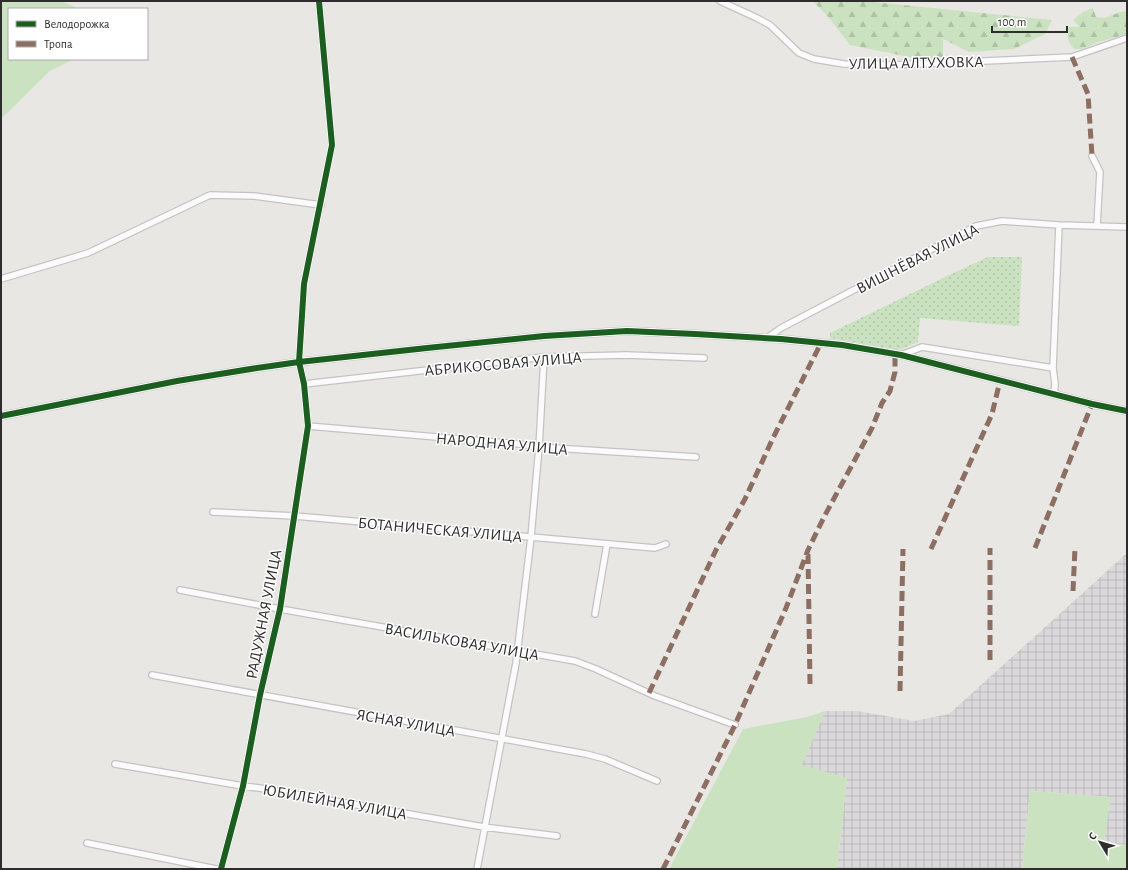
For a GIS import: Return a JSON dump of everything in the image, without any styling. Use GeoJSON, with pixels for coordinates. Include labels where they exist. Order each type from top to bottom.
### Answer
{"type":"FeatureCollection","features":[{"type":"Feature","properties":{"kind":"street","name":"РАДУЖНАЯ УЛИЦА"},"geometry":{"type":"LineString","coordinates":[[222,869],[243,786],[260,695],[280,609],[308,426],[304,384],[299,362],[304,284],[332,145],[319,1]]}},
{"type":"Feature","properties":{"kind":"street","name":"УЛИЦА АЛТУХОВКА"},"geometry":{"type":"LineString","coordinates":[[720,1],[770,25],[800,53],[814,59],[844,64],[894,65],[1072,57],[1127,38]]}},
{"type":"Feature","properties":{"kind":"street"},"geometry":{"type":"LineString","coordinates":[[1092,156],[1100,172],[1097,226]]}},
{"type":"Feature","properties":{"kind":"street"},"geometry":{"type":"LineString","coordinates":[[1,279],[88,253],[210,195],[254,196],[321,205]]}},
{"type":"Feature","properties":{"kind":"street","name":"ВИШНЁВАЯ УЛИЦА"},"geometry":{"type":"LineString","coordinates":[[767,338],[781,328],[976,226],[1002,221],[1059,225],[1127,227]]}},
{"type":"Feature","properties":{"kind":"street"},"geometry":{"type":"LineString","coordinates":[[1054,395],[1055,384],[1053,368],[1059,225]]}},
{"type":"Feature","properties":{"kind":"street"},"geometry":{"type":"LineString","coordinates":[[1,416],[177,381],[299,362],[536,337],[627,331],[767,338],[842,345],[902,355],[1054,395],[1127,411]]}},
{"type":"Feature","properties":{"kind":"street"},"geometry":{"type":"LineString","coordinates":[[902,355],[922,346],[1053,368]]}},
{"type":"Feature","properties":{"kind":"street","name":"АБРИКОСОВАЯ УЛИЦА"},"geometry":{"type":"LineString","coordinates":[[304,384],[544,357],[627,355],[704,358]]}},
{"type":"Feature","properties":{"kind":"street"},"geometry":{"type":"LineString","coordinates":[[477,869],[518,650],[531,537],[539,447],[544,357]]}},
{"type":"Feature","properties":{"kind":"street","name":"НАРОДНАЯ УЛИЦА"},"geometry":{"type":"LineString","coordinates":[[308,426],[520,444],[539,447],[696,457]]}},
{"type":"Feature","properties":{"kind":"street","name":"БОТАНИЧЕСКАЯ УЛИЦА"},"geometry":{"type":"LineString","coordinates":[[213,512],[295,516],[655,548],[666,544]]}},
{"type":"Feature","properties":{"kind":"street"},"geometry":{"type":"LineString","coordinates":[[595,614],[607,544]]}},
{"type":"Feature","properties":{"kind":"street","name":"ВАСИЛЬКОВАЯ УЛИЦА"},"geometry":{"type":"LineString","coordinates":[[180,590],[575,661],[655,696],[734,725]]}},
{"type":"Feature","properties":{"kind":"street","name":"ЯСНАЯ УЛИЦА"},"geometry":{"type":"LineString","coordinates":[[152,675],[586,754],[630,768],[657,781]]}},
{"type":"Feature","properties":{"kind":"street","name":"ЮБИЛЕЙНАЯ УЛИЦА"},"geometry":{"type":"LineString","coordinates":[[114,764],[484,828],[557,836]]}},
{"type":"Feature","properties":{"kind":"street"},"geometry":{"type":"LineString","coordinates":[[87,844],[216,869]]}},
{"type":"Feature","properties":{"kind":"shaded area"},"geometry":{"type":"Polygon","coordinates":[[[1127,553],[1127,845],[1104,842],[1110,797],[1030,791],[1022,869],[837,869],[847,778],[801,766],[825,711],[857,711],[914,721],[949,714],[1127,553]]]}},
{"type":"Feature","properties":{"kind":"green space"},"geometry":{"type":"Polygon","coordinates":[[[1,1],[61,1],[78,8],[8,8],[8,60],[72,60],[50,71],[1,119],[1,1]]]}},
{"type":"Feature","properties":{"kind":"green space"},"geometry":{"type":"Polygon","coordinates":[[[813,1],[863,1],[1052,20],[1045,34],[1014,49],[969,52],[943,39],[943,57],[919,59],[850,45],[830,19],[813,1]]]}},
{"type":"Feature","properties":{"kind":"green space"},"geometry":{"type":"Polygon","coordinates":[[[1093,8],[1096,17],[1105,18],[1127,11],[1127,34],[1098,42],[1082,49],[1074,49],[1068,39],[1069,27],[1080,27],[1073,20],[1083,12],[1093,8]]]}},
{"type":"Feature","properties":{"kind":"green space"},"geometry":{"type":"Polygon","coordinates":[[[988,257],[1022,257],[1019,326],[920,318],[918,342],[899,350],[830,338],[830,333],[988,257]]]}},
{"type":"Feature","properties":{"kind":"green space"},"geometry":{"type":"Polygon","coordinates":[[[825,711],[802,765],[847,778],[837,869],[669,869],[743,729],[807,717],[825,711]]]}},
{"type":"Feature","properties":{"kind":"green space"},"geometry":{"type":"Polygon","coordinates":[[[1030,791],[1111,797],[1104,842],[1127,845],[1127,869],[1022,869],[1030,791]]]}},
{"type":"Feature","properties":{"kind":"marked path"},"geometry":{"type":"LineString","coordinates":[[1072,57],[1088,94],[1092,156]]}},
{"type":"Feature","properties":{"kind":"marked path"},"geometry":{"type":"LineString","coordinates":[[649,693],[716,550],[745,499],[773,438],[821,343]]}},
{"type":"Feature","properties":{"kind":"marked path"},"geometry":{"type":"LineString","coordinates":[[663,869],[735,725],[786,608],[808,550],[872,428],[882,403],[890,391],[895,372],[895,354]]}},
{"type":"Feature","properties":{"kind":"marked path"},"geometry":{"type":"LineString","coordinates":[[931,549],[992,414],[1000,381]]}},
{"type":"Feature","properties":{"kind":"marked path"},"geometry":{"type":"LineString","coordinates":[[1035,548],[1092,404]]}},
{"type":"Feature","properties":{"kind":"marked path"},"geometry":{"type":"LineString","coordinates":[[990,548],[990,660]]}},
{"type":"Feature","properties":{"kind":"marked path"},"geometry":{"type":"LineString","coordinates":[[1073,591],[1075,548]]}},
{"type":"Feature","properties":{"kind":"marked path"},"geometry":{"type":"LineString","coordinates":[[900,691],[903,549]]}},
{"type":"Feature","properties":{"kind":"marked path"},"geometry":{"type":"LineString","coordinates":[[808,554],[810,684]]}},
{"type":"Feature","properties":{"kind":"cycle path"},"geometry":{"type":"LineString","coordinates":[[221,869],[243,786],[260,695],[280,609],[308,426],[304,384],[299,362],[304,284],[332,145],[319,1]]}},
{"type":"Feature","properties":{"kind":"cycle path"},"geometry":{"type":"LineString","coordinates":[[1,416],[177,381],[299,362],[544,336],[627,331],[781,339],[842,345],[901,355],[1092,404],[1127,411]]}}]}
